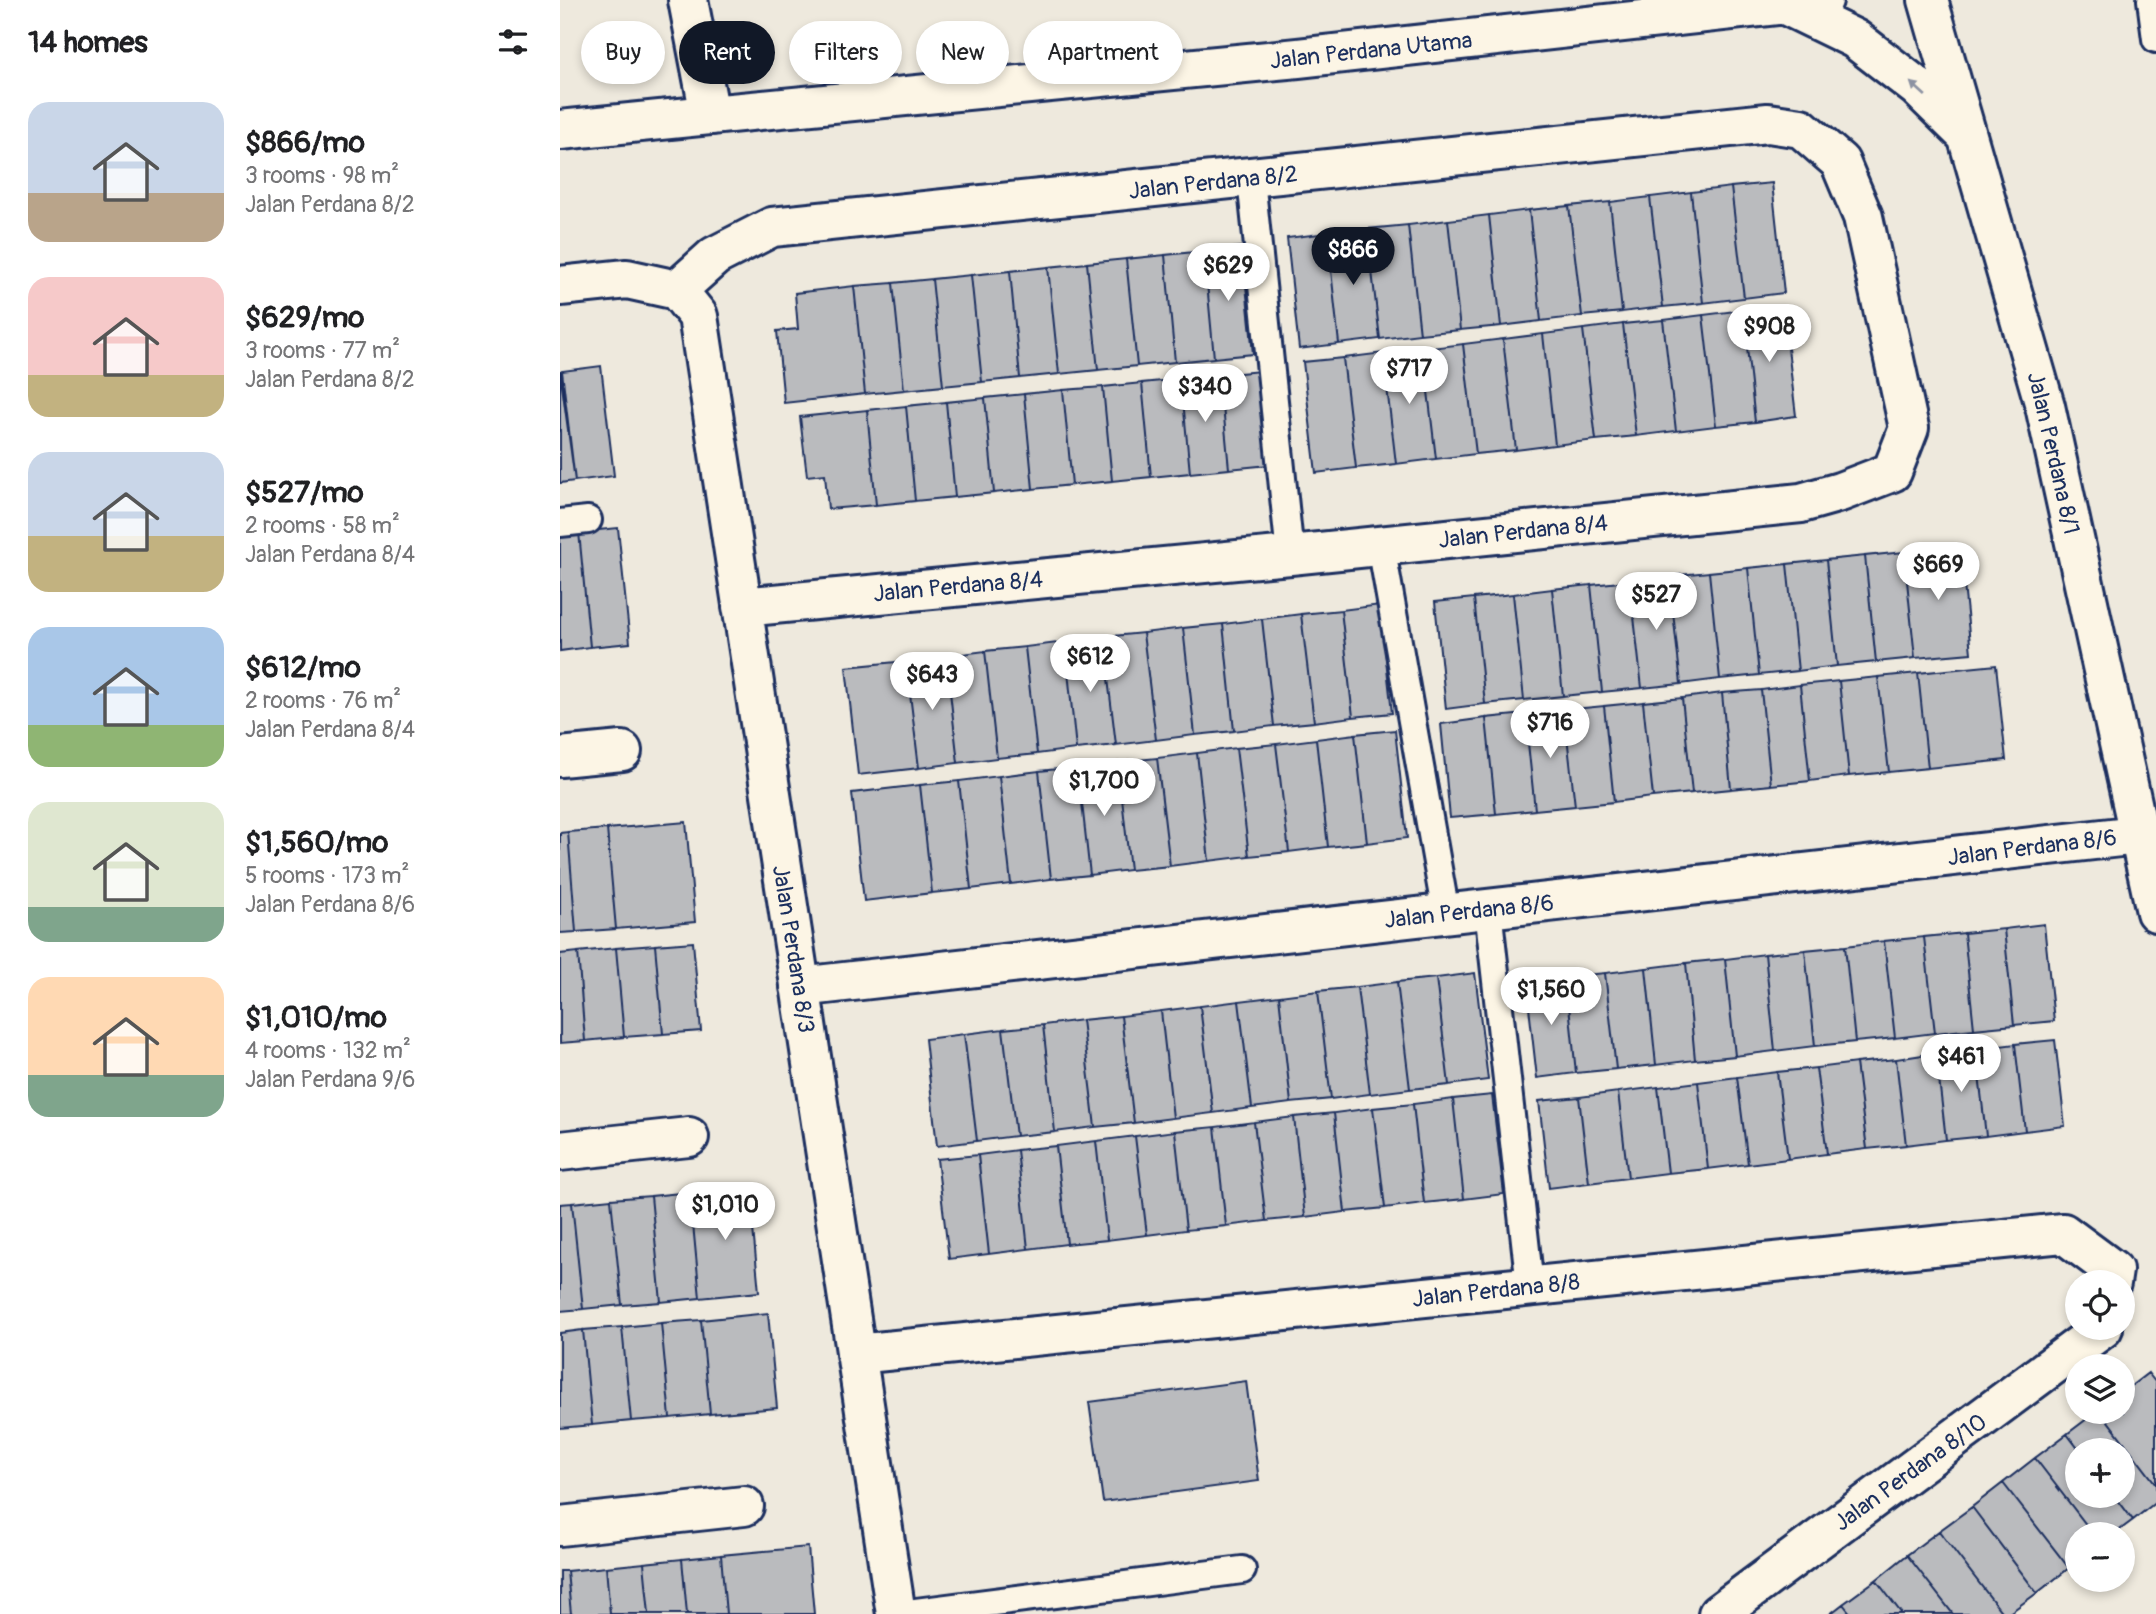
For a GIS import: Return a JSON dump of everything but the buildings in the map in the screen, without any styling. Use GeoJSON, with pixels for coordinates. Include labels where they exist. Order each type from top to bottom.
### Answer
{"type":"FeatureCollection","features":[{"type":"Feature","properties":{"kind":"street"},"geometry":{"type":"LineString","coordinates":[[688,0],[710,115]]}},
{"type":"Feature","properties":{"kind":"street","name":"Jalan Perdana Utama"},"geometry":{"type":"LineString","coordinates":[[560,130],[1285,60],[1823,0]]}},
{"type":"Feature","properties":{"kind":"street","name":"Jalan Perdana 8/1"},"geometry":{"type":"LineString","coordinates":[[1928,0],[2045,405],[2156,912]]}},
{"type":"Feature","properties":{"kind":"street"},"geometry":{"type":"LineString","coordinates":[[1783,4],[1855,40],[1882,59],[1917,87],[1968,136]]}},
{"type":"Feature","properties":{"kind":"street","name":"Jalan Perdana 8/2"},"geometry":{"type":"LineString","coordinates":[[677,290],[715,257],[772,227],[1768,123]]}},
{"type":"Feature","properties":{"kind":"street","name":"Jalan Perdana 8/4"},"geometry":{"type":"LineString","coordinates":[[742,607],[1801,503],[1840,492],[1892,472],[1909,428],[1863,217],[1840,162],[1801,128],[1768,123]]}},
{"type":"Feature","properties":{"kind":"street"},"geometry":{"type":"LineString","coordinates":[[560,286],[627,279],[677,290]]}},
{"type":"Feature","properties":{"kind":"street","name":"Jalan Perdana 8/3"},"geometry":{"type":"LineString","coordinates":[[677,290],[698,316],[898,1614]]}},
{"type":"Feature","properties":{"kind":"street"},"geometry":{"type":"LineString","coordinates":[[560,757],[622,751]]}},
{"type":"Feature","properties":{"kind":"street","name":"Jalan Perdana 8/6"},"geometry":{"type":"LineString","coordinates":[[800,987],[2137,835]]}},
{"type":"Feature","properties":{"kind":"street"},"geometry":{"type":"LineString","coordinates":[[560,1151],[689,1136]]}},
{"type":"Feature","properties":{"kind":"street","name":"Jalan Perdana 8/8"},"geometry":{"type":"LineString","coordinates":[[856,1354],[2063,1233],[2113,1270]]}},
{"type":"Feature","properties":{"kind":"street","name":"Jalan Perdana 8/10"},"geometry":{"type":"LineString","coordinates":[[1718,1614],[2088,1340]]}},
{"type":"Feature","properties":{"kind":"street"},"geometry":{"type":"LineString","coordinates":[[560,1526],[744,1506]]}},
{"type":"Feature","properties":{"kind":"lane"},"geometry":{"type":"LineString","coordinates":[[2151,0],[2156,39]]}},
{"type":"Feature","properties":{"kind":"lane"},"geometry":{"type":"LineString","coordinates":[[1251,178],[1290,555]]}},
{"type":"Feature","properties":{"kind":"lane"},"geometry":{"type":"LineString","coordinates":[[560,523],[588,520]]}},
{"type":"Feature","properties":{"kind":"lane"},"geometry":{"type":"LineString","coordinates":[[1381,545],[1446,914]]}},
{"type":"Feature","properties":{"kind":"lane"},"geometry":{"type":"LineString","coordinates":[[1488,909],[1530,1286]]}},
{"type":"Feature","properties":{"kind":"lane"},"geometry":{"type":"LineString","coordinates":[[898,1614],[1242,1570]]}}]}
